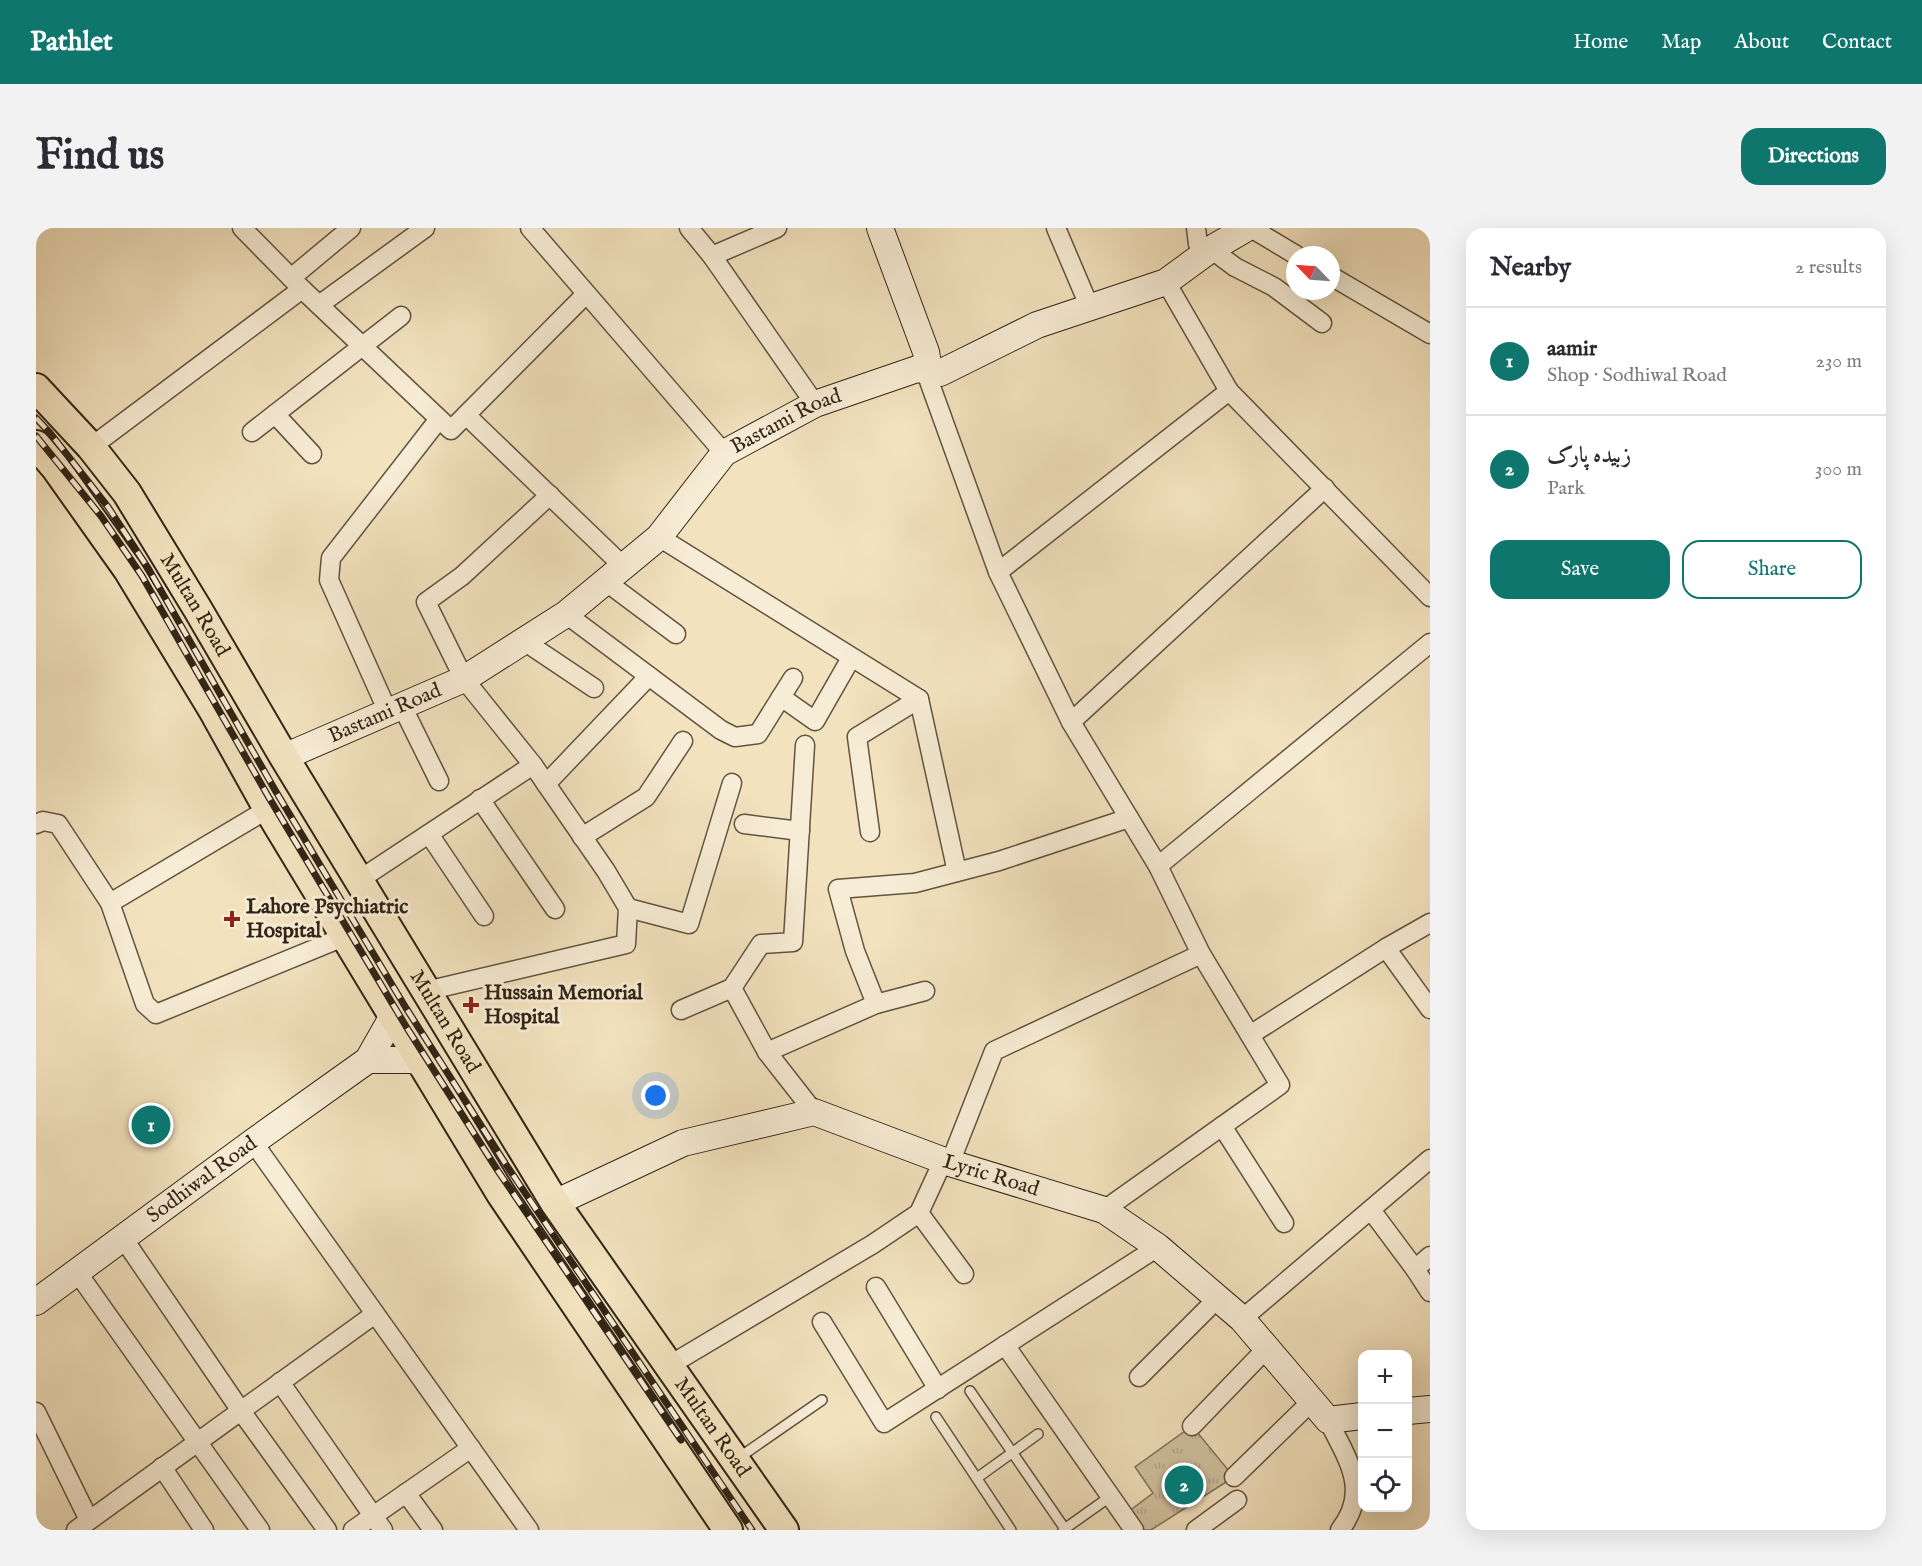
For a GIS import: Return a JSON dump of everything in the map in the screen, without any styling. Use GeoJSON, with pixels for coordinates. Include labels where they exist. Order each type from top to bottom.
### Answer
{"type":"FeatureCollection","features":[{"type":"Feature","properties":{"kind":"main road","name":"Multan Road"},"geometry":{"type":"LineString","coordinates":[[36,388],[91,447],[127,493],[358,880],[555,1203],[784,1530]]}},
{"type":"Feature","properties":{"kind":"main road","name":"Multan Road"},"geometry":{"type":"LineString","coordinates":[[36,445],[128,570],[213,710],[268,809],[501,1194],[728,1530]]}},
{"type":"Feature","properties":{"kind":"main road"},"geometry":{"type":"LineString","coordinates":[[164,628],[197,608]]}},
{"type":"Feature","properties":{"kind":"street"},"geometry":{"type":"LineString","coordinates":[[242,228],[296,283],[451,430],[586,294]]}},
{"type":"Feature","properties":{"kind":"street"},"geometry":{"type":"LineString","coordinates":[[91,447],[296,283],[351,228]]}},
{"type":"Feature","properties":{"kind":"street"},"geometry":{"type":"LineString","coordinates":[[319,305],[424,228]]}},
{"type":"Feature","properties":{"kind":"street"},"geometry":{"type":"LineString","coordinates":[[689,228],[712,256],[815,404]]}},
{"type":"Feature","properties":{"kind":"street"},"geometry":{"type":"LineString","coordinates":[[712,256],[777,228]]}},
{"type":"Feature","properties":{"kind":"street"},"geometry":{"type":"LineString","coordinates":[[880,228],[926,352],[929,381],[998,572],[1071,722],[1158,866],[1201,954],[1280,1085],[1104,1210]]}},
{"type":"Feature","properties":{"kind":"street"},"geometry":{"type":"LineString","coordinates":[[1056,228],[1090,308]]}},
{"type":"Feature","properties":{"kind":"street"},"geometry":{"type":"LineString","coordinates":[[1196,228],[1198,244],[1207,252],[1274,287],[1322,323]]}},
{"type":"Feature","properties":{"kind":"street"},"geometry":{"type":"LineString","coordinates":[[1249,228],[1286,249]]}},
{"type":"Feature","properties":{"kind":"street","name":"Bastami Road"},"geometry":{"type":"LineString","coordinates":[[284,757],[464,679],[566,614],[659,537],[724,453],[815,404],[917,369],[940,373],[1038,325],[1166,282],[1207,252],[1249,228]]}},
{"type":"Feature","properties":{"kind":"street"},"geometry":{"type":"LineString","coordinates":[[541,231],[586,294],[724,453]]}},
{"type":"Feature","properties":{"kind":"street"},"geometry":{"type":"LineString","coordinates":[[1340,281],[1430,334]]}},
{"type":"Feature","properties":{"kind":"street"},"geometry":{"type":"LineString","coordinates":[[1166,282],[1229,391],[1430,597]]}},
{"type":"Feature","properties":{"kind":"street"},"geometry":{"type":"LineString","coordinates":[[252,432],[401,316]]}},
{"type":"Feature","properties":{"kind":"street"},"geometry":{"type":"LineString","coordinates":[[998,572],[1229,391]]}},
{"type":"Feature","properties":{"kind":"street"},"geometry":{"type":"LineString","coordinates":[[275,414],[312,454]]}},
{"type":"Feature","properties":{"kind":"street"},"geometry":{"type":"LineString","coordinates":[[466,415],[550,495],[614,573],[676,634]]}},
{"type":"Feature","properties":{"kind":"street"},"geometry":{"type":"LineString","coordinates":[[439,781],[395,709],[328,580],[331,558],[440,419]]}},
{"type":"Feature","properties":{"kind":"street"},"geometry":{"type":"LineString","coordinates":[[1071,722],[1324,488]]}},
{"type":"Feature","properties":{"kind":"street"},"geometry":{"type":"LineString","coordinates":[[426,991],[626,944],[628,908],[533,765],[464,679],[426,602],[462,576],[550,495]]}},
{"type":"Feature","properties":{"kind":"street"},"geometry":{"type":"LineString","coordinates":[[659,537],[919,699],[957,872]]}},
{"type":"Feature","properties":{"kind":"street"},"geometry":{"type":"LineString","coordinates":[[566,614],[721,730],[735,737],[758,734],[793,678]]}},
{"type":"Feature","properties":{"kind":"street"},"geometry":{"type":"LineString","coordinates":[[524,641],[594,688]]}},
{"type":"Feature","properties":{"kind":"street"},"geometry":{"type":"LineString","coordinates":[[1158,866],[1430,643]]}},
{"type":"Feature","properties":{"kind":"street"},"geometry":{"type":"LineString","coordinates":[[781,697],[815,721],[851,658]]}},
{"type":"Feature","properties":{"kind":"street"},"geometry":{"type":"LineString","coordinates":[[546,784],[649,676]]}},
{"type":"Feature","properties":{"kind":"street"},"geometry":{"type":"LineString","coordinates":[[870,832],[856,738],[919,699]]}},
{"type":"Feature","properties":{"kind":"street"},"geometry":{"type":"LineString","coordinates":[[582,837],[646,797],[683,741]]}},
{"type":"Feature","properties":{"kind":"street"},"geometry":{"type":"LineString","coordinates":[[681,1010],[732,988],[761,944],[793,942],[805,745]]}},
{"type":"Feature","properties":{"kind":"street"},"geometry":{"type":"LineString","coordinates":[[358,880],[533,765]]}},
{"type":"Feature","properties":{"kind":"street"},"geometry":{"type":"LineString","coordinates":[[628,908],[688,924],[732,783]]}},
{"type":"Feature","properties":{"kind":"street"},"geometry":{"type":"LineString","coordinates":[[480,799],[555,909]]}},
{"type":"Feature","properties":{"kind":"street"},"geometry":{"type":"LineString","coordinates":[[110,903],[268,809]]}},
{"type":"Feature","properties":{"kind":"street"},"geometry":{"type":"LineString","coordinates":[[876,1004],[855,951],[838,889],[915,883],[999,861],[1129,818]]}},
{"type":"Feature","properties":{"kind":"street"},"geometry":{"type":"LineString","coordinates":[[36,824],[43,821],[58,824],[110,903],[145,1004],[156,1014],[346,936]]}},
{"type":"Feature","properties":{"kind":"street"},"geometry":{"type":"LineString","coordinates":[[744,824],[800,831]]}},
{"type":"Feature","properties":{"kind":"street"},"geometry":{"type":"LineString","coordinates":[[429,834],[484,916]]}},
{"type":"Feature","properties":{"kind":"street"},"geometry":{"type":"LineString","coordinates":[[1250,1035],[1430,922]]}},
{"type":"Feature","properties":{"kind":"street"},"geometry":{"type":"LineString","coordinates":[[1386,948],[1430,1009]]}},
{"type":"Feature","properties":{"kind":"street"},"geometry":{"type":"LineString","coordinates":[[670,1365],[873,1244],[920,1213],[947,1162],[994,1051],[1201,954]]}},
{"type":"Feature","properties":{"kind":"street"},"geometry":{"type":"LineString","coordinates":[[555,1203],[683,1143],[814,1112],[767,1052],[732,988]]}},
{"type":"Feature","properties":{"kind":"street"},"geometry":{"type":"LineString","coordinates":[[767,1052],[876,1004],[925,991]]}},
{"type":"Feature","properties":{"kind":"street","name":"Sodhiwal Road"},"geometry":{"type":"LineString","coordinates":[[36,1302],[368,1060],[392,1012]]}},
{"type":"Feature","properties":{"kind":"street"},"geometry":{"type":"LineString","coordinates":[[368,1060],[412,1060],[422,1063]]}},
{"type":"Feature","properties":{"kind":"street","name":"Lyric Road"},"geometry":{"type":"LineString","coordinates":[[814,1112],[947,1162],[1104,1210],[1158,1247],[1242,1319],[1328,1420]]}},
{"type":"Feature","properties":{"kind":"street"},"geometry":{"type":"LineString","coordinates":[[1222,1126],[1284,1223]]}},
{"type":"Feature","properties":{"kind":"street"},"geometry":{"type":"LineString","coordinates":[[253,1142],[529,1530]]}},
{"type":"Feature","properties":{"kind":"street"},"geometry":{"type":"LineString","coordinates":[[1242,1319],[1430,1159]]}},
{"type":"Feature","properties":{"kind":"street"},"geometry":{"type":"LineString","coordinates":[[1371,1210],[1430,1292]]}},
{"type":"Feature","properties":{"kind":"street"},"geometry":{"type":"LineString","coordinates":[[920,1213],[964,1274]]}},
{"type":"Feature","properties":{"kind":"street"},"geometry":{"type":"LineString","coordinates":[[123,1238],[241,1411],[327,1530]]}},
{"type":"Feature","properties":{"kind":"street"},"geometry":{"type":"LineString","coordinates":[[822,1322],[885,1423],[1158,1247]]}},
{"type":"Feature","properties":{"kind":"street"},"geometry":{"type":"LineString","coordinates":[[1415,1269],[1430,1256]]}},
{"type":"Feature","properties":{"kind":"street"},"geometry":{"type":"LineString","coordinates":[[77,1272],[260,1530]]}},
{"type":"Feature","properties":{"kind":"street"},"geometry":{"type":"LineString","coordinates":[[876,1287],[938,1389]]}},
{"type":"Feature","properties":{"kind":"street"},"geometry":{"type":"LineString","coordinates":[[1139,1377],[1218,1298]]}},
{"type":"Feature","properties":{"kind":"street"},"geometry":{"type":"LineString","coordinates":[[36,1412],[83,1525],[375,1314]]}},
{"type":"Feature","properties":{"kind":"street"},"geometry":{"type":"LineString","coordinates":[[1005,1345],[1134,1530]]}},
{"type":"Feature","properties":{"kind":"street"},"geometry":{"type":"LineString","coordinates":[[1192,1425],[1267,1348]]}},
{"type":"Feature","properties":{"kind":"street"},"geometry":{"type":"LineString","coordinates":[[280,1383],[378,1523]]}},
{"type":"Feature","properties":{"kind":"street"},"geometry":{"type":"LineString","coordinates":[[1234,1477],[1312,1401]]}},
{"type":"Feature","properties":{"kind":"street"},"geometry":{"type":"LineString","coordinates":[[1412,1411],[1430,1409]]}},
{"type":"Feature","properties":{"kind":"street"},"geometry":{"type":"LineString","coordinates":[[1340,1530],[1351,1512],[1356,1489],[1353,1470],[1328,1420],[1358,1416]]}},
{"type":"Feature","properties":{"kind":"street"},"geometry":{"type":"LineString","coordinates":[[353,1530],[378,1523],[406,1493],[471,1448]]}},
{"type":"Feature","properties":{"kind":"street"},"geometry":{"type":"LineString","coordinates":[[162,1467],[204,1530]]}},
{"type":"Feature","properties":{"kind":"street"},"geometry":{"type":"LineString","coordinates":[[406,1493],[433,1530]]}},
{"type":"Feature","properties":{"kind":"street"},"geometry":{"type":"LineString","coordinates":[[1196,1530],[1237,1500]]}},
{"type":"Feature","properties":{"kind":"lane"},"geometry":{"type":"LineString","coordinates":[[970,1391],[1064,1529],[1111,1496]]}},
{"type":"Feature","properties":{"kind":"lane"},"geometry":{"type":"LineString","coordinates":[[735,1461],[822,1400]]}},
{"type":"Feature","properties":{"kind":"lane"},"geometry":{"type":"LineString","coordinates":[[936,1417],[1011,1530]]}},
{"type":"Feature","properties":{"kind":"lane"},"geometry":{"type":"LineString","coordinates":[[977,1478],[1038,1434]]}},
{"type":"Feature","properties":{"kind":"green space"},"geometry":{"type":"Polygon","coordinates":[[[1192,1426],[1234,1477],[1151,1530],[1134,1530],[1124,1515],[1153,1493],[1135,1467],[1192,1426]]]}},
{"type":"Feature","properties":{"kind":"railway"},"geometry":{"type":"LineString","coordinates":[[36,418],[108,507],[148,568],[275,790],[406,1008],[505,1163],[752,1530]]}},
{"type":"Feature","properties":{"kind":"railway"},"geometry":{"type":"LineString","coordinates":[[36,436],[101,516],[142,576],[268,796],[407,1028],[498,1171],[681,1440]]}},
{"type":"Feature","properties":{"kind":"place","name":"Lahore Psychiatric Hospital"},"geometry":{"type":"Point","coordinates":[232,919]}},
{"type":"Feature","properties":{"kind":"place","name":"Hussain Memorial Hospital"},"geometry":{"type":"Point","coordinates":[471,1005]}},
{"type":"Feature","properties":{"kind":"place","name":"aamir"},"geometry":{"type":"Point","coordinates":[151,1125]}},
{"type":"Feature","properties":{"kind":"place","name":"زبیدہ پارک"},"geometry":{"type":"Point","coordinates":[1184,1485]}}]}
